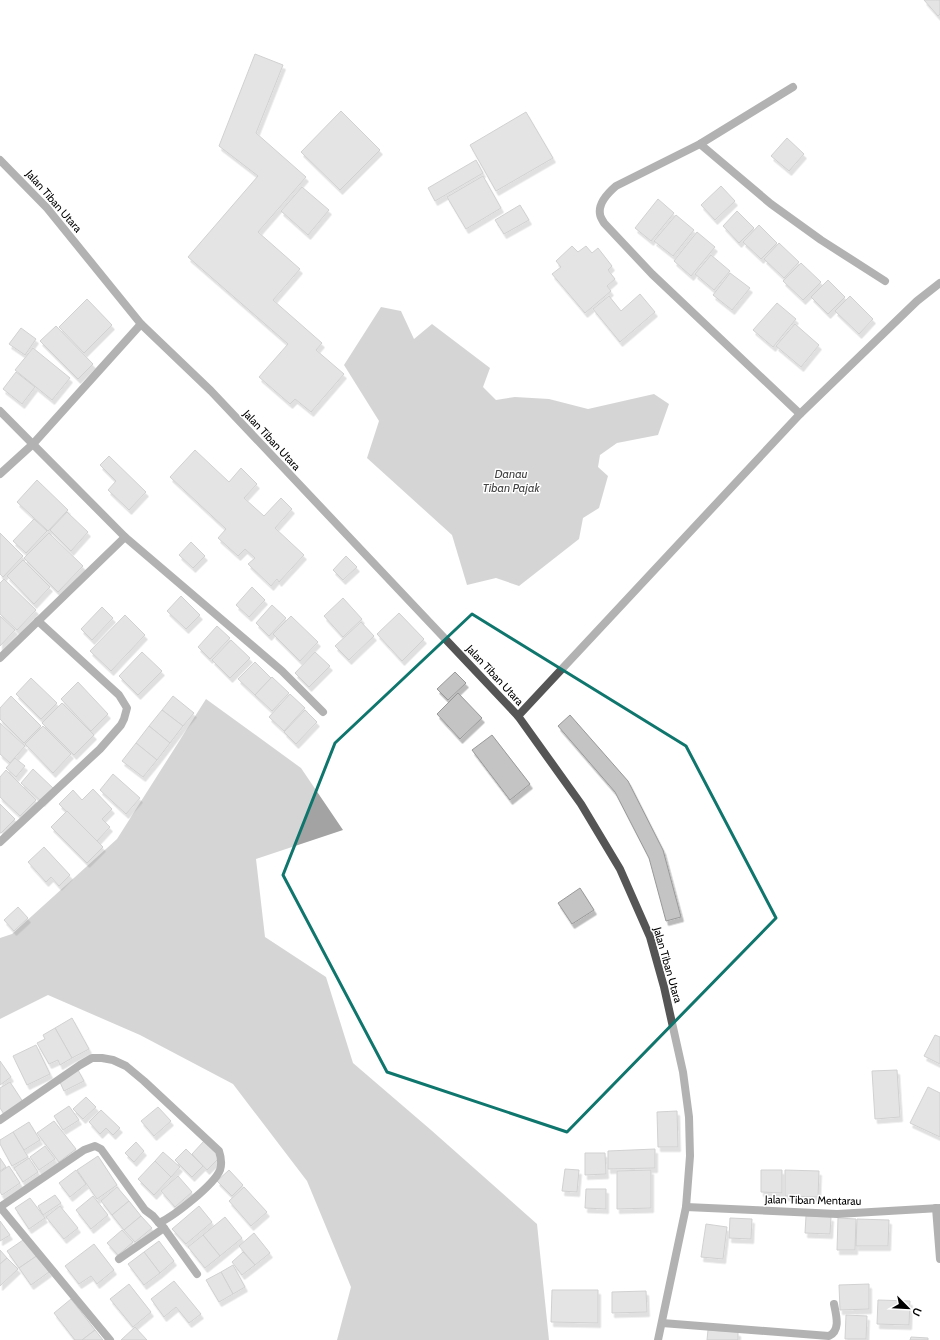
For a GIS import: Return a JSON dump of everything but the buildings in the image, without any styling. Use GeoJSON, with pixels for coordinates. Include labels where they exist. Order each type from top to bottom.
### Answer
{"type":"FeatureCollection","features":[{"type":"Feature","properties":{"kind":"street"},"geometry":{"type":"LineString","coordinates":[[793,87],[700,144],[616,186],[608,192],[601,206],[600,214],[604,223],[652,274],[800,414]]}},
{"type":"Feature","properties":{"kind":"street"},"geometry":{"type":"LineString","coordinates":[[700,144],[771,204],[821,240],[885,281]]}},
{"type":"Feature","properties":{"kind":"street","name":"Jalan Tiban Utara"},"geometry":{"type":"LineString","coordinates":[[0,160],[47,208],[142,324],[211,391],[518,716],[580,804],[603,839],[620,869],[650,937],[664,987],[683,1072],[689,1117],[690,1156],[686,1207],[658,1340]]}},
{"type":"Feature","properties":{"kind":"street"},"geometry":{"type":"LineString","coordinates":[[518,716],[800,414],[917,301],[940,283]]}},
{"type":"Feature","properties":{"kind":"street"},"geometry":{"type":"LineString","coordinates":[[0,474],[33,444],[142,324]]}},
{"type":"Feature","properties":{"kind":"street"},"geometry":{"type":"LineString","coordinates":[[0,411],[125,537],[267,660],[282,671],[323,712]]}},
{"type":"Feature","properties":{"kind":"street"},"geometry":{"type":"LineString","coordinates":[[0,658],[125,537]]}},
{"type":"Feature","properties":{"kind":"street"},"geometry":{"type":"LineString","coordinates":[[0,842],[100,749],[124,719],[127,708],[119,695],[38,621]]}},
{"type":"Feature","properties":{"kind":"street"},"geometry":{"type":"LineString","coordinates":[[0,1120],[80,1065],[92,1058],[102,1058],[113,1060],[126,1066],[219,1151],[222,1159],[220,1169],[216,1177],[196,1196],[165,1220],[162,1225],[119,1259]]}},
{"type":"Feature","properties":{"kind":"street"},"geometry":{"type":"LineString","coordinates":[[110,1340],[0,1207],[84,1150],[94,1146],[101,1149],[145,1210],[162,1225],[197,1274]]}},
{"type":"Feature","properties":{"kind":"street","name":"Jalan Tiban Mentarau"},"geometry":{"type":"LineString","coordinates":[[686,1207],[837,1214],[938,1208]]}},
{"type":"Feature","properties":{"kind":"street"},"geometry":{"type":"LineString","coordinates":[[938,1208],[940,1259]]}},
{"type":"Feature","properties":{"kind":"street"},"geometry":{"type":"LineString","coordinates":[[662,1323],[829,1336],[833,1334],[836,1329],[837,1320],[834,1304]]}},
{"type":"Feature","properties":{"kind":"highlighted area"},"geometry":{"type":"Polygon","coordinates":[[[472,614],[686,746],[776,918],[567,1132],[387,1072],[283,875],[335,743],[472,614]]]}},
{"type":"Feature","properties":{"kind":"water","name":"Danau Tiban Pajak"},"geometry":{"type":"Polygon","coordinates":[[[381,307],[401,311],[414,339],[432,324],[490,368],[483,387],[496,400],[515,397],[549,399],[588,409],[654,394],[669,404],[658,435],[617,443],[600,455],[598,467],[608,476],[599,508],[583,518],[579,539],[519,586],[496,578],[467,585],[452,535],[367,458],[379,421],[344,365],[381,307]]]}},
{"type":"Feature","properties":{"kind":"water"},"geometry":{"type":"Polygon","coordinates":[[[206,699],[301,768],[343,830],[256,859],[265,937],[326,977],[353,1063],[537,1224],[549,1340],[337,1340],[351,1287],[307,1181],[233,1084],[140,1035],[48,995],[0,1019],[0,938],[12,934],[117,839],[206,699]]]}}]}
